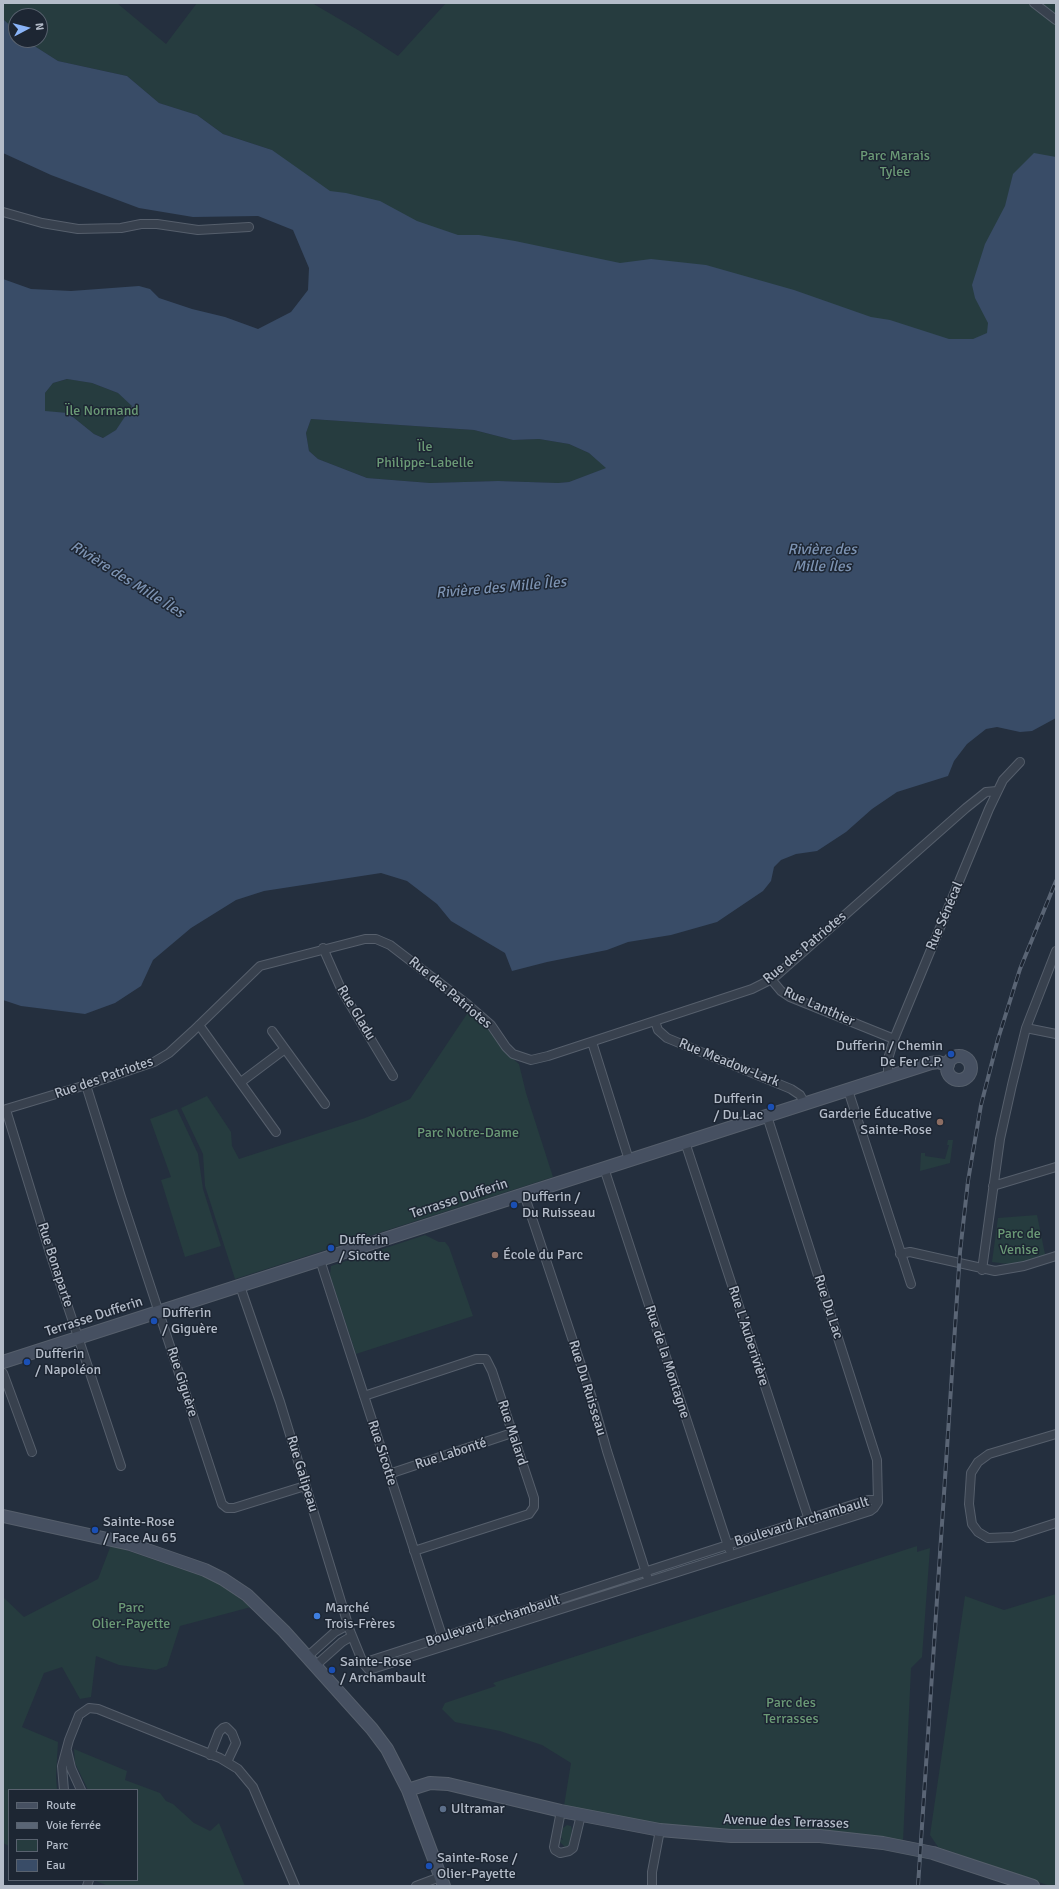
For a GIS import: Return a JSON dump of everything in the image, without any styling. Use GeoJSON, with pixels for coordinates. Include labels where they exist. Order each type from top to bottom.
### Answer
{"type":"FeatureCollection","features":[{"type":"Feature","properties":{"kind":"street"},"geometry":{"type":"LineString","coordinates":[[1034,3],[1056,20]]}},
{"type":"Feature","properties":{"kind":"street"},"geometry":{"type":"LineString","coordinates":[[3,212],[42,223],[78,229],[108,229],[141,224],[157,224],[198,230],[249,227]]}},
{"type":"Feature","properties":{"kind":"street","name":"Rue Sénécal"},"geometry":{"type":"LineString","coordinates":[[888,1077],[888,1059],[894,1039],[996,791],[1009,772],[1020,762]]}},
{"type":"Feature","properties":{"kind":"street","name":"Rue des Patriotes"},"geometry":{"type":"LineString","coordinates":[[4,1110],[86,1085],[156,1061],[168,1053],[199,1025],[260,966],[323,948],[365,939],[376,939],[390,945],[482,1016],[491,1025],[506,1047],[517,1057],[525,1060],[536,1060],[592,1042],[752,989],[771,979],[966,808],[986,792],[996,791]]}},
{"type":"Feature","properties":{"kind":"street","name":"Rue Gladu"},"geometry":{"type":"LineString","coordinates":[[323,948],[342,991],[393,1076]]}},
{"type":"Feature","properties":{"kind":"street"},"geometry":{"type":"LineString","coordinates":[[982,1270],[1000,1139],[1026,1028],[1056,952]]}},
{"type":"Feature","properties":{"kind":"street","name":"Rue Lanthier"},"geometry":{"type":"LineString","coordinates":[[771,979],[781,991],[790,997],[894,1039]]}},
{"type":"Feature","properties":{"kind":"street","name":"Rue Meadow-Lark"},"geometry":{"type":"LineString","coordinates":[[655,1021],[658,1030],[667,1038],[788,1087],[800,1095],[805,1104]]}},
{"type":"Feature","properties":{"kind":"street"},"geometry":{"type":"LineString","coordinates":[[199,1025],[276,1132]]}},
{"type":"Feature","properties":{"kind":"street"},"geometry":{"type":"LineString","coordinates":[[1026,1028],[1056,1034]]}},
{"type":"Feature","properties":{"kind":"street"},"geometry":{"type":"LineString","coordinates":[[272,1031],[325,1104]]}},
{"type":"Feature","properties":{"kind":"street"},"geometry":{"type":"LineString","coordinates":[[592,1042],[629,1160]]}},
{"type":"Feature","properties":{"kind":"street"},"geometry":{"type":"LineString","coordinates":[[241,1082],[285,1049]]}},
{"type":"Feature","properties":{"kind":"street","name":"Terrasse Dufferin"},"geometry":{"type":"LineString","coordinates":[[3,1362],[888,1077],[933,1063],[948,1065]]}},
{"type":"Feature","properties":{"kind":"street","name":"Rue Giguère"},"geometry":{"type":"LineString","coordinates":[[86,1085],[158,1312],[224,1506],[229,1509],[234,1508],[305,1486]]}},
{"type":"Feature","properties":{"kind":"street"},"geometry":{"type":"LineString","coordinates":[[848,1090],[911,1284]]}},
{"type":"Feature","properties":{"kind":"street","name":"Rue Bonaparte"},"geometry":{"type":"LineString","coordinates":[[4,1110],[121,1466]]}},
{"type":"Feature","properties":{"kind":"street","name":"Rue Du Lac"},"geometry":{"type":"LineString","coordinates":[[767,1116],[877,1460],[878,1500]]}},
{"type":"Feature","properties":{"kind":"street","name":"Rue L'Auberivière"},"geometry":{"type":"LineString","coordinates":[[685,1142],[812,1529]]}},
{"type":"Feature","properties":{"kind":"street"},"geometry":{"type":"LineString","coordinates":[[993,1186],[1056,1167]]}},
{"type":"Feature","properties":{"kind":"street","name":"Rue de la Montagne"},"geometry":{"type":"LineString","coordinates":[[604,1168],[731,1555]]}},
{"type":"Feature","properties":{"kind":"street","name":"Rue Du Ruisseau"},"geometry":{"type":"LineString","coordinates":[[524,1194],[592,1398],[607,1451],[649,1582]]}},
{"type":"Feature","properties":{"kind":"street"},"geometry":{"type":"LineString","coordinates":[[900,1254],[912,1253],[982,1270],[1000,1271],[1056,1256]]}},
{"type":"Feature","properties":{"kind":"street","name":"Rue Sicotte"},"geometry":{"type":"LineString","coordinates":[[320,1260],[446,1647]]}},
{"type":"Feature","properties":{"kind":"street","name":"Rue Galipeau"},"geometry":{"type":"LineString","coordinates":[[240,1286],[278,1396],[348,1625],[363,1663]]}},
{"type":"Feature","properties":{"kind":"street","name":"Rue Malard"},"geometry":{"type":"LineString","coordinates":[[364,1396],[472,1360],[484,1359],[488,1361],[534,1498],[535,1505],[532,1511],[414,1551]]}},
{"type":"Feature","properties":{"kind":"street"},"geometry":{"type":"LineString","coordinates":[[3,1373],[32,1452]]}},
{"type":"Feature","properties":{"kind":"street","name":"Rue Labonté"},"geometry":{"type":"LineString","coordinates":[[389,1474],[512,1434]]}},
{"type":"Feature","properties":{"kind":"street"},"geometry":{"type":"LineString","coordinates":[[1056,1434],[989,1454],[978,1462],[971,1473],[969,1504],[972,1524],[978,1532],[988,1538],[1013,1537],[1056,1523]]}},
{"type":"Feature","properties":{"kind":"street","name":"Boulevard Archambault"},"geometry":{"type":"LineString","coordinates":[[868,1500],[878,1500],[876,1506],[870,1510],[446,1647],[372,1670],[367,1669],[363,1663],[868,1500]]}},
{"type":"Feature","properties":{"kind":"street"},"geometry":{"type":"LineString","coordinates":[[3,1516],[123,1542],[208,1572],[235,1586],[256,1603],[311,1661],[380,1739],[399,1771],[408,1790],[442,1881],[416,1886]]}},
{"type":"Feature","properties":{"kind":"street"},"geometry":{"type":"LineString","coordinates":[[555,1600],[559,1610]]}},
{"type":"Feature","properties":{"kind":"street"},"geometry":{"type":"LineString","coordinates":[[311,1661],[335,1632],[348,1625]]}},
{"type":"Feature","properties":{"kind":"street"},"geometry":{"type":"LineString","coordinates":[[311,1661],[352,1636]]}},
{"type":"Feature","properties":{"kind":"street"},"geometry":{"type":"LineString","coordinates":[[64,1789],[62,1766],[68,1745],[80,1713],[92,1708],[101,1710],[227,1762],[242,1772],[253,1787],[295,1886]]}},
{"type":"Feature","properties":{"kind":"street"},"geometry":{"type":"LineString","coordinates":[[210,1755],[219,1732],[222,1728],[226,1727],[232,1733],[236,1743],[227,1762]]}},
{"type":"Feature","properties":{"kind":"street"},"geometry":{"type":"LineString","coordinates":[[68,1745],[70,1765],[82,1789]]}},
{"type":"Feature","properties":{"kind":"street","name":"Avenue des Terrasses"},"geometry":{"type":"LineString","coordinates":[[408,1790],[430,1783],[448,1784],[561,1811],[660,1830],[730,1836],[820,1836],[883,1843],[923,1850],[1033,1886]]}},
{"type":"Feature","properties":{"kind":"street"},"geometry":{"type":"LineString","coordinates":[[561,1811],[554,1847],[555,1850],[560,1853],[569,1851],[573,1848],[581,1815]]}},
{"type":"Feature","properties":{"kind":"street"},"geometry":{"type":"LineString","coordinates":[[652,1886],[652,1872],[660,1830]]}},
{"type":"Feature","properties":{"kind":"green space","name":"Parc Marais Tylee"},"geometry":{"type":"Polygon","coordinates":[[[3,3],[117,3],[166,44],[197,3],[312,3],[398,56],[446,3],[1056,3],[1056,334],[996,350],[434,234],[326,199],[272,150],[223,134],[197,115],[159,103],[127,76],[58,61],[38,48],[48,48],[48,8],[8,8],[8,24],[3,19],[3,3]]]}},
{"type":"Feature","properties":{"kind":"green space","name":"Ïle Normand"},"geometry":{"type":"Polygon","coordinates":[[[68,379],[92,383],[118,393],[133,406],[116,430],[104,438],[94,434],[68,413],[45,412],[45,393],[53,383],[68,379]]]}},
{"type":"Feature","properties":{"kind":"green space","name":"Ïle Philippe-Labelle"},"geometry":{"type":"Polygon","coordinates":[[[311,419],[474,430],[513,440],[539,439],[569,444],[589,453],[607,468],[569,482],[558,483],[498,481],[430,483],[367,478],[318,459],[309,451],[306,433],[311,419]]]}},
{"type":"Feature","properties":{"kind":"green space","name":"Parc Notre-Dame"},"geometry":{"type":"Polygon","coordinates":[[[469,1011],[485,1025],[506,1053],[519,1064],[526,1093],[553,1177],[235,1279],[205,1186],[203,1154],[181,1108],[207,1096],[231,1132],[232,1146],[239,1159],[365,1118],[410,1099],[469,1011]]]}},
{"type":"Feature","properties":{"kind":"green space"},"geometry":{"type":"Polygon","coordinates":[[[177,1109],[198,1154],[203,1189],[221,1246],[185,1257],[161,1180],[171,1177],[150,1119],[177,1109]]]}},
{"type":"Feature","properties":{"kind":"green space"},"geometry":{"type":"Polygon","coordinates":[[[948,1140],[953,1140],[950,1163],[920,1171],[921,1153],[925,1153],[925,1156],[945,1159],[949,1145],[947,1145],[948,1140]]]}},
{"type":"Feature","properties":{"kind":"green space","name":"Parc de Venise"},"geometry":{"type":"Polygon","coordinates":[[[1037,1215],[1046,1259],[1024,1266],[992,1262],[998,1218],[1037,1215]]]}},
{"type":"Feature","properties":{"kind":"green space"},"geometry":{"type":"Polygon","coordinates":[[[425,1235],[439,1242],[445,1242],[449,1247],[473,1316],[356,1354],[330,1275],[331,1266],[425,1235]]]}},
{"type":"Feature","properties":{"kind":"green space","name":"Parc Olier-Payette"},"geometry":{"type":"Polygon","coordinates":[[[111,1545],[202,1576],[223,1586],[251,1607],[180,1626],[167,1666],[156,1670],[119,1665],[96,1656],[91,1697],[80,1699],[62,1667],[44,1673],[22,1727],[58,1742],[56,1776],[57,1789],[8,1789],[8,1846],[3,1843],[3,1597],[24,1617],[98,1579],[111,1545]]]}},
{"type":"Feature","properties":{"kind":"green space","name":"Parc des Terrasses"},"geometry":{"type":"Polygon","coordinates":[[[917,1546],[917,1552],[930,1548],[922,1657],[911,1668],[903,1842],[807,1830],[741,1831],[694,1828],[650,1822],[564,1806],[571,1763],[542,1745],[500,1731],[455,1722],[442,1709],[445,1703],[496,1686],[493,1683],[917,1546]]]}},
{"type":"Feature","properties":{"kind":"green space"},"geometry":{"type":"Polygon","coordinates":[[[1056,1594],[1056,1886],[1050,1886],[938,1847],[930,1835],[965,1596],[1004,1610],[1056,1594]]]}},
{"type":"Feature","properties":{"kind":"green space"},"geometry":{"type":"Polygon","coordinates":[[[74,1749],[127,1771],[125,1780],[160,1793],[166,1801],[173,1804],[194,1823],[210,1831],[219,1823],[245,1886],[108,1886],[96,1881],[138,1881],[138,1789],[88,1789],[75,1763],[74,1749]]]}},
{"type":"Feature","properties":{"kind":"green space"},"geometry":{"type":"Polygon","coordinates":[[[567,1825],[571,1826],[572,1830],[569,1845],[565,1847],[560,1842],[560,1839],[563,1840],[561,1837],[563,1828],[567,1825]]]}},
{"type":"Feature","properties":{"kind":"water","name":"Rivière des Mille Îles"},"geometry":{"type":"Polygon","coordinates":[[[3,19],[8,24],[8,48],[38,48],[58,61],[127,76],[159,103],[197,115],[223,134],[272,150],[330,191],[380,201],[417,221],[458,235],[479,235],[515,241],[620,263],[651,259],[706,265],[794,290],[871,317],[890,320],[949,339],[973,339],[987,333],[988,323],[975,298],[972,285],[985,244],[1005,206],[1013,174],[1034,153],[1056,157],[1056,718],[1032,731],[1020,732],[997,727],[986,729],[967,744],[954,761],[948,776],[897,792],[872,809],[846,832],[817,851],[796,854],[781,860],[774,867],[771,881],[763,891],[717,922],[671,935],[628,942],[607,950],[547,962],[512,971],[505,953],[451,921],[437,904],[407,881],[381,873],[264,891],[236,900],[191,928],[153,960],[141,986],[115,1003],[85,1014],[21,1006],[3,1000],[3,279],[31,289],[71,291],[139,286],[150,289],[159,298],[192,309],[225,317],[258,329],[291,312],[308,290],[309,268],[293,230],[258,216],[193,217],[139,208],[51,175],[3,153],[3,19]],[[67,379],[53,383],[45,393],[45,411],[68,413],[94,434],[103,438],[116,430],[132,406],[118,393],[92,383],[67,379]],[[311,419],[306,433],[309,451],[318,459],[367,478],[430,483],[498,481],[558,483],[569,482],[606,468],[589,453],[569,444],[539,439],[513,440],[474,430],[311,419]]]}},
{"type":"Feature","properties":{"kind":"railway"},"geometry":{"type":"LineString","coordinates":[[918,1886],[960,1252],[968,1181],[981,1105],[998,1039],[1020,969],[1056,881]]}},
{"type":"Feature","properties":{"kind":"place","name":"Dufferin / Chemin De Fer C.P."},"geometry":{"type":"Point","coordinates":[951,1054]}},
{"type":"Feature","properties":{"kind":"place","name":"Dufferin / Du Lac"},"geometry":{"type":"Point","coordinates":[771,1107]}},
{"type":"Feature","properties":{"kind":"place","name":"Garderie Éducative Sainte-Rose"},"geometry":{"type":"Point","coordinates":[940,1122]}},
{"type":"Feature","properties":{"kind":"place","name":"Dufferin / Du Ruisseau"},"geometry":{"type":"Point","coordinates":[514,1205]}},
{"type":"Feature","properties":{"kind":"place","name":"Dufferin / Sicotte"},"geometry":{"type":"Point","coordinates":[331,1248]}},
{"type":"Feature","properties":{"kind":"place","name":"École du Parc"},"geometry":{"type":"Point","coordinates":[495,1255]}},
{"type":"Feature","properties":{"kind":"place","name":"Dufferin / Giguère"},"geometry":{"type":"Point","coordinates":[154,1321]}},
{"type":"Feature","properties":{"kind":"place","name":"Dufferin / Napoléon"},"geometry":{"type":"Point","coordinates":[27,1362]}},
{"type":"Feature","properties":{"kind":"place","name":"Sainte-Rose / Face Au 65"},"geometry":{"type":"Point","coordinates":[95,1530]}},
{"type":"Feature","properties":{"kind":"place","name":"Marché Trois-Frères"},"geometry":{"type":"Point","coordinates":[317,1616]}},
{"type":"Feature","properties":{"kind":"place","name":"Sainte-Rose / Archambault"},"geometry":{"type":"Point","coordinates":[332,1670]}},
{"type":"Feature","properties":{"kind":"place","name":"Ultramar"},"geometry":{"type":"Point","coordinates":[443,1809]}},
{"type":"Feature","properties":{"kind":"place","name":"Sainte-Rose / Olier-Payette"},"geometry":{"type":"Point","coordinates":[429,1866]}}]}
